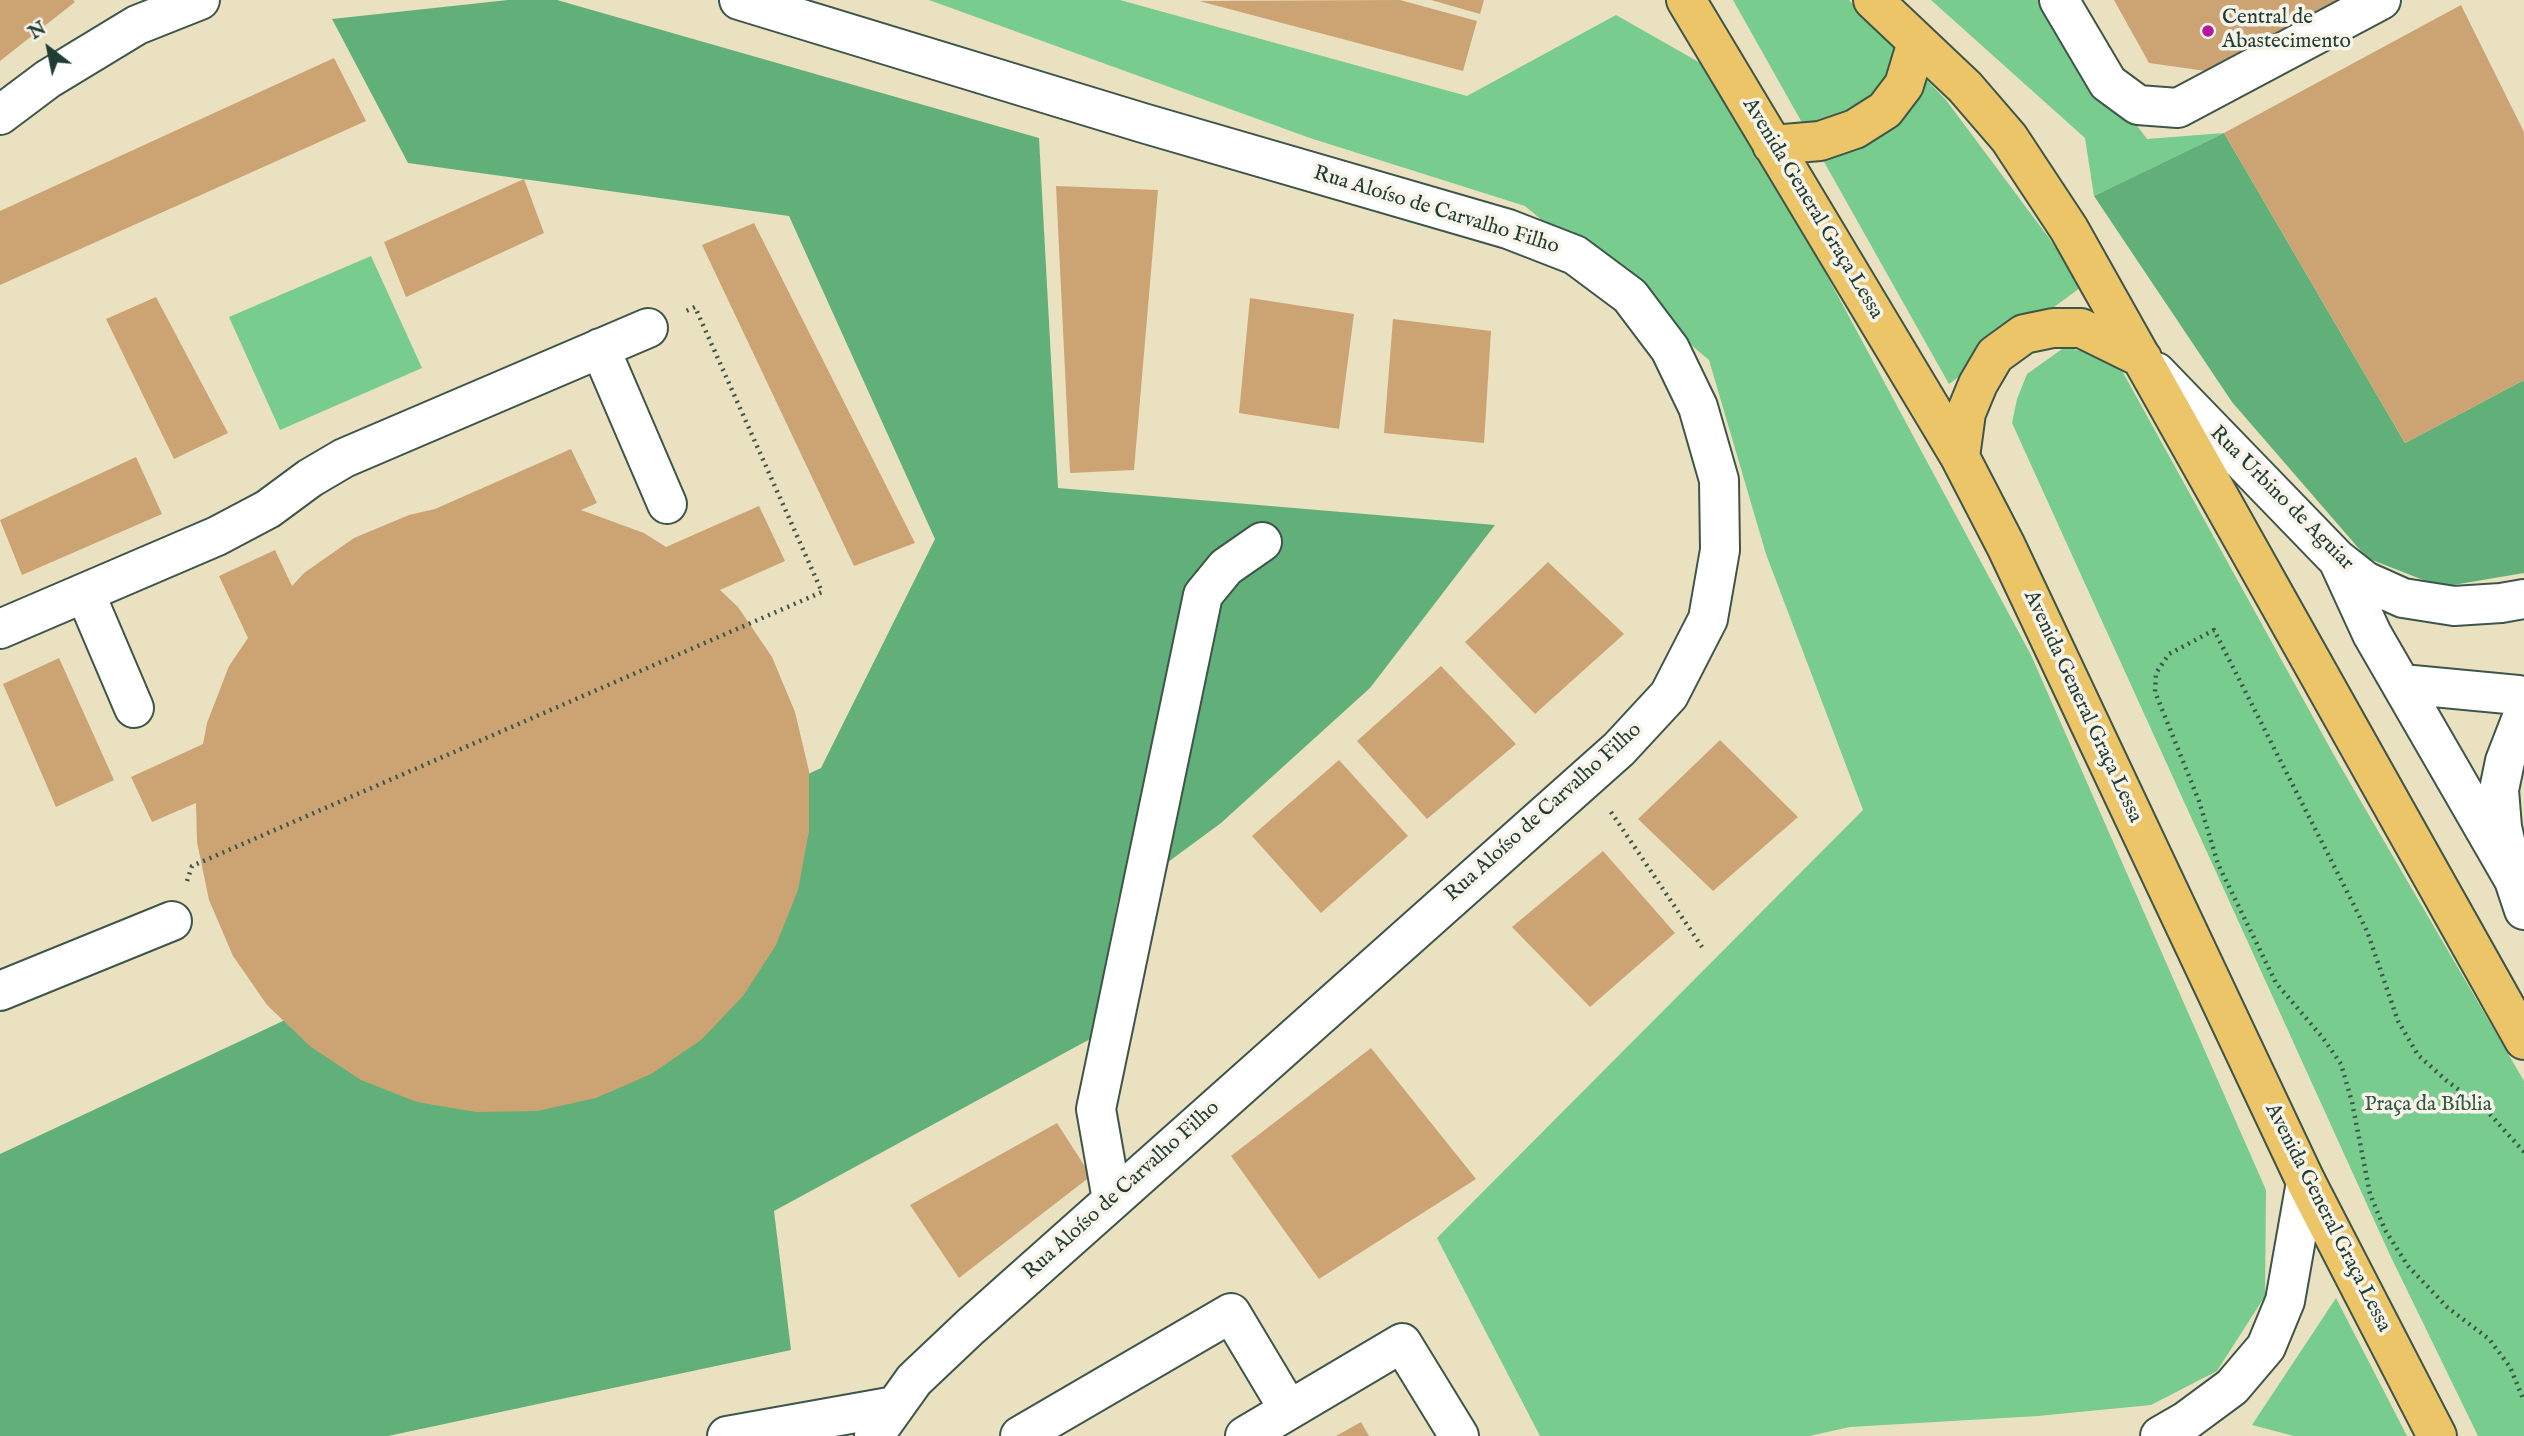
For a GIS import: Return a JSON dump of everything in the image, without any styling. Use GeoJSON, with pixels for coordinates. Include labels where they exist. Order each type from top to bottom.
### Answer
{"type":"FeatureCollection","features":[{"type":"Feature","properties":{"kind":"main road","name":"Avenida General Graça Lessa"},"geometry":{"type":"LineString","coordinates":[[1686,0],[1960,457],[2006,546],[2306,1182],[2437,1436]]}},
{"type":"Feature","properties":{"kind":"main road"},"geometry":{"type":"LineString","coordinates":[[1873,0],[1965,87],[2009,138],[2069,229],[2524,1040]]}},
{"type":"Feature","properties":{"kind":"main road"},"geometry":{"type":"LineString","coordinates":[[1772,145],[1821,141],[1855,129],[1885,110],[1905,85],[1917,42]]}},
{"type":"Feature","properties":{"kind":"main road"},"geometry":{"type":"LineString","coordinates":[[1960,457],[1966,413],[1978,384],[1995,355],[2024,334],[2053,328],[2081,328],[2142,358]]}},
{"type":"Feature","properties":{"kind":"street"},"geometry":{"type":"LineString","coordinates":[[0,115],[48,79],[137,25],[200,0]]}},
{"type":"Feature","properties":{"kind":"street","name":"Rua Aloíso de Carvalho Filho"},"geometry":{"type":"LineString","coordinates":[[739,0],[1130,119],[1508,229],[1576,255],[1630,296],[1670,349],[1698,407],[1719,480],[1720,550],[1708,619],[1669,695],[1619,749],[1112,1199],[914,1380],[874,1436]]}},
{"type":"Feature","properties":{"kind":"street"},"geometry":{"type":"LineString","coordinates":[[2059,0],[2108,83],[2138,105],[2178,108],[2381,0]]}},
{"type":"Feature","properties":{"kind":"street"},"geometry":{"type":"LineString","coordinates":[[0,629],[217,536],[268,509],[310,478],[344,458],[648,328]]}},
{"type":"Feature","properties":{"kind":"street"},"geometry":{"type":"LineString","coordinates":[[600,348],[667,504]]}},
{"type":"Feature","properties":{"kind":"street","name":"Rua Urbino de Aguiar"},"geometry":{"type":"LineString","coordinates":[[2142,358],[2337,559],[2365,581],[2403,598],[2454,606],[2501,603],[2524,598]]}},
{"type":"Feature","properties":{"kind":"street"},"geometry":{"type":"LineString","coordinates":[[1112,1199],[1096,1110],[1203,595],[1226,567],[1262,542]]}},
{"type":"Feature","properties":{"kind":"street"},"geometry":{"type":"LineString","coordinates":[[2337,559],[2372,634],[2519,895]]}},
{"type":"Feature","properties":{"kind":"street"},"geometry":{"type":"LineString","coordinates":[[85,593],[135,708]]}},
{"type":"Feature","properties":{"kind":"street"},"geometry":{"type":"LineString","coordinates":[[2402,684],[2518,695],[2524,705]]}},
{"type":"Feature","properties":{"kind":"street"},"geometry":{"type":"LineString","coordinates":[[2519,895],[2502,827],[2499,790],[2505,761],[2524,712]]}},
{"type":"Feature","properties":{"kind":"street"},"geometry":{"type":"LineString","coordinates":[[0,991],[172,921]]}},
{"type":"Feature","properties":{"kind":"street"},"geometry":{"type":"LineString","coordinates":[[2160,1436],[2186,1421],[2232,1387],[2266,1347],[2286,1301],[2306,1182]]}},
{"type":"Feature","properties":{"kind":"street"},"geometry":{"type":"LineString","coordinates":[[1020,1436],[1231,1313],[1289,1410]]}},
{"type":"Feature","properties":{"kind":"street"},"geometry":{"type":"LineString","coordinates":[[1245,1436],[1402,1343],[1458,1436]]}},
{"type":"Feature","properties":{"kind":"street"},"geometry":{"type":"LineString","coordinates":[[727,1436],[895,1406]]}},
{"type":"Feature","properties":{"kind":"path"},"geometry":{"type":"LineString","coordinates":[[172,921],[192,866],[822,592],[695,307],[648,328]]}},
{"type":"Feature","properties":{"kind":"path"},"geometry":{"type":"LineString","coordinates":[[2524,1152],[2487,1111],[2418,1055],[2398,1021],[2367,931],[2214,630],[2169,654],[2156,673],[2155,692],[2199,801],[2218,864],[2276,983],[2323,1038],[2341,1064],[2352,1101],[2370,1194],[2385,1230],[2408,1266],[2446,1307],[2489,1339],[2510,1367],[2524,1401]]}},
{"type":"Feature","properties":{"kind":"path"},"geometry":{"type":"LineString","coordinates":[[1617,821],[1702,947]]}},
{"type":"Feature","properties":{"kind":"green space"},"geometry":{"type":"Polygon","coordinates":[[[508,0],[557,0],[1039,138],[1058,488],[1495,525],[1370,688],[1221,823],[1118,899],[1092,1038],[774,1211],[791,1350],[388,1436],[0,1436],[0,1154],[821,768],[935,539],[789,216],[408,163],[332,19],[508,0]]]}},
{"type":"Feature","properties":{"kind":"green space"},"geometry":{"type":"Polygon","coordinates":[[[929,0],[1120,0],[1467,96],[1616,15],[1718,73],[2031,655],[2266,1190],[2265,1296],[2217,1371],[2151,1405],[2038,1416],[1850,1427],[1809,1436],[1540,1436],[1437,1238],[1863,810],[1766,554],[1709,360],[1525,206],[1310,138],[929,0]]]}},
{"type":"Feature","properties":{"kind":"green space"},"geometry":{"type":"Polygon","coordinates":[[[1733,0],[1849,0],[1946,100],[2084,285],[1949,384],[1733,0]]]}},
{"type":"Feature","properties":{"kind":"green space"},"geometry":{"type":"Polygon","coordinates":[[[1931,0],[2043,0],[2147,139],[2224,133],[2094,196],[2085,138],[1931,0]]]}},
{"type":"Feature","properties":{"kind":"green space"},"geometry":{"type":"Polygon","coordinates":[[[2224,133],[2405,443],[2524,380],[2524,573],[2441,587],[2367,558],[2232,402],[2094,196],[2224,133]]]}},
{"type":"Feature","properties":{"kind":"green space"},"geometry":{"type":"Polygon","coordinates":[[[371,256],[422,368],[280,430],[229,317],[371,256]]]}},
{"type":"Feature","properties":{"kind":"green space","name":"Praça da Bíblia"},"geometry":{"type":"Polygon","coordinates":[[[2065,347],[2094,354],[2120,367],[2335,757],[2524,1081],[2524,1436],[2478,1436],[2390,1255],[2012,423],[2017,399],[2027,374],[2065,347]]]}},
{"type":"Feature","properties":{"kind":"green space"},"geometry":{"type":"Polygon","coordinates":[[[2336,1298],[2407,1436],[2294,1436],[2252,1425],[2336,1298]]]}},
{"type":"Feature","properties":{"kind":"building"},"geometry":{"type":"Polygon","coordinates":[[[0,0],[73,0],[75,2],[0,61],[0,0]]]}},
{"type":"Feature","properties":{"kind":"building"},"geometry":{"type":"Polygon","coordinates":[[[1400,0],[1477,21],[1463,71],[1199,1],[1400,0]]]}},
{"type":"Feature","properties":{"kind":"building"},"geometry":{"type":"Polygon","coordinates":[[[1431,0],[1484,0],[1480,14],[1431,0]]]}},
{"type":"Feature","properties":{"kind":"building","name":"Central de Abastecimento"},"geometry":{"type":"Polygon","coordinates":[[[2114,0],[2345,0],[2206,71],[2149,63],[2114,0]]]}},
{"type":"Feature","properties":{"kind":"building"},"geometry":{"type":"Polygon","coordinates":[[[2461,5],[2524,132],[2524,380],[2405,443],[2224,133],[2461,5]]]}},
{"type":"Feature","properties":{"kind":"building"},"geometry":{"type":"Polygon","coordinates":[[[334,58],[366,121],[0,285],[0,211],[334,58]]]}},
{"type":"Feature","properties":{"kind":"building"},"geometry":{"type":"Polygon","coordinates":[[[524,179],[544,233],[406,297],[384,242],[524,179]]]}},
{"type":"Feature","properties":{"kind":"building"},"geometry":{"type":"Polygon","coordinates":[[[1056,186],[1158,190],[1134,470],[1070,473],[1056,186]]]}},
{"type":"Feature","properties":{"kind":"building"},"geometry":{"type":"Polygon","coordinates":[[[754,223],[915,543],[854,566],[702,245],[754,223]]]}},
{"type":"Feature","properties":{"kind":"building"},"geometry":{"type":"Polygon","coordinates":[[[156,297],[228,433],[174,459],[106,319],[156,297]]]}},
{"type":"Feature","properties":{"kind":"building"},"geometry":{"type":"Polygon","coordinates":[[[1250,298],[1354,314],[1339,429],[1239,413],[1250,298]]]}},
{"type":"Feature","properties":{"kind":"building"},"geometry":{"type":"Polygon","coordinates":[[[1393,319],[1491,331],[1484,443],[1384,433],[1393,319]]]}},
{"type":"Feature","properties":{"kind":"building"},"geometry":{"type":"Polygon","coordinates":[[[571,449],[597,503],[581,510],[644,533],[666,547],[759,506],[785,561],[720,590],[738,607],[772,657],[795,712],[809,771],[809,831],[798,890],[776,945],[743,996],[701,1040],[651,1074],[596,1098],[537,1111],[476,1112],[417,1102],[361,1080],[311,1047],[267,1005],[233,956],[209,900],[197,842],[196,803],[152,822],[131,777],[203,744],[207,723],[229,666],[248,638],[219,576],[275,550],[292,586],[304,573],[354,538],[409,515],[435,509],[571,449]]]}},
{"type":"Feature","properties":{"kind":"building"},"geometry":{"type":"Polygon","coordinates":[[[136,457],[162,514],[22,575],[0,520],[136,457]]]}},
{"type":"Feature","properties":{"kind":"building"},"geometry":{"type":"Polygon","coordinates":[[[1548,562],[1624,634],[1535,714],[1465,642],[1548,562]]]}},
{"type":"Feature","properties":{"kind":"building"},"geometry":{"type":"Polygon","coordinates":[[[59,658],[114,780],[56,807],[3,684],[59,658]]]}},
{"type":"Feature","properties":{"kind":"building"},"geometry":{"type":"Polygon","coordinates":[[[1441,666],[1516,744],[1427,819],[1357,741],[1441,666]]]}},
{"type":"Feature","properties":{"kind":"building"},"geometry":{"type":"Polygon","coordinates":[[[1720,740],[1798,817],[1713,891],[1638,819],[1720,740]]]}},
{"type":"Feature","properties":{"kind":"building"},"geometry":{"type":"Polygon","coordinates":[[[1339,760],[1408,836],[1321,913],[1252,836],[1339,760]]]}},
{"type":"Feature","properties":{"kind":"building"},"geometry":{"type":"Polygon","coordinates":[[[1603,851],[1675,933],[1590,1007],[1512,927],[1603,851]]]}},
{"type":"Feature","properties":{"kind":"building"},"geometry":{"type":"Polygon","coordinates":[[[1371,1048],[1476,1179],[1319,1279],[1231,1156],[1371,1048]]]}},
{"type":"Feature","properties":{"kind":"building"},"geometry":{"type":"Polygon","coordinates":[[[1057,1123],[1091,1176],[959,1278],[910,1205],[1057,1123]]]}},
{"type":"Feature","properties":{"kind":"building"},"geometry":{"type":"Polygon","coordinates":[[[1361,1422],[1369,1436],[1336,1436],[1361,1422]]]}},
{"type":"Feature","properties":{"kind":"place","name":"Central de Abastecimento"},"geometry":{"type":"Point","coordinates":[2208,31]}}]}
